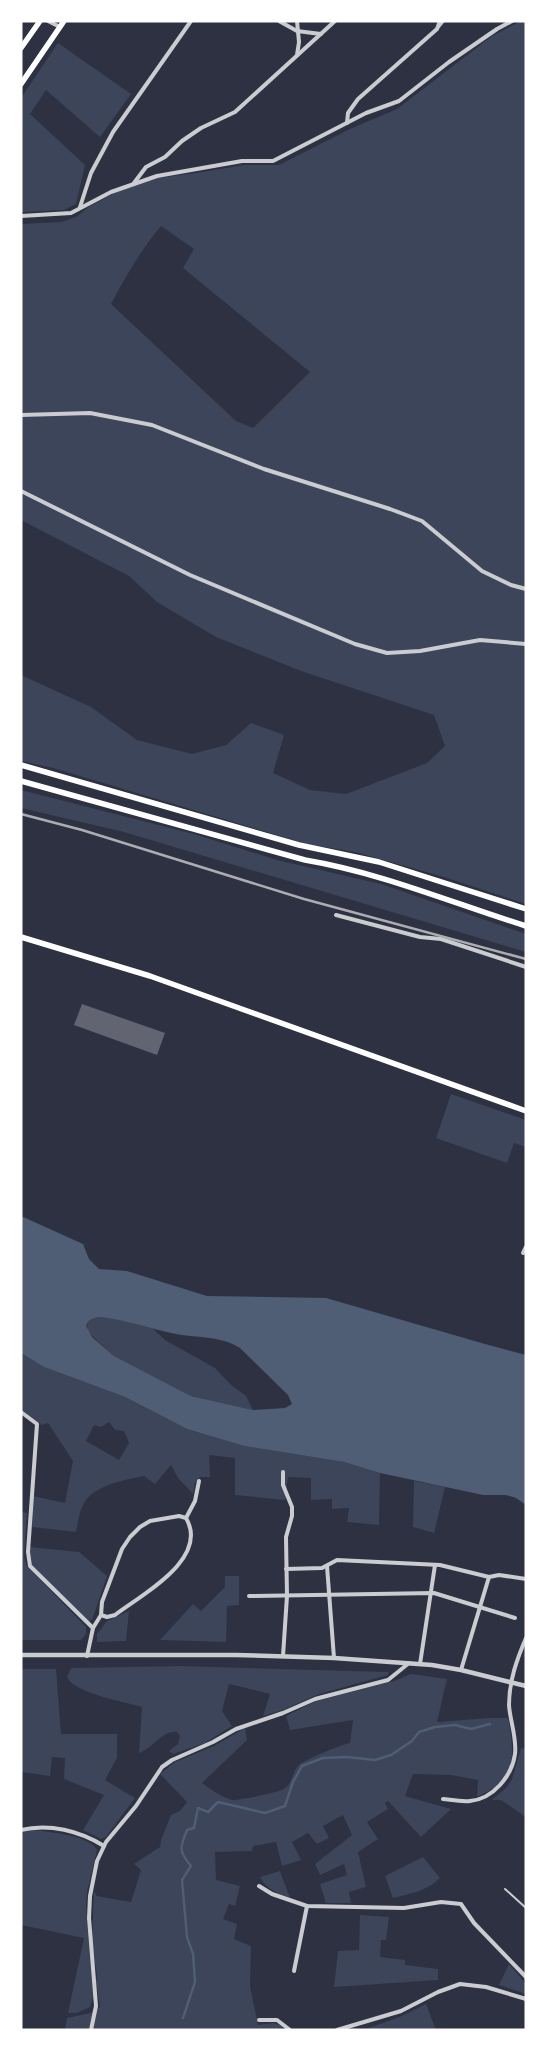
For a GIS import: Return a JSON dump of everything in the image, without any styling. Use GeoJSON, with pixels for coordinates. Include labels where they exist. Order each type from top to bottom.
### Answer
{"type":"FeatureCollection","features":[{"type":"Feature","properties":{"kind":"highway"},"geometry":{"type":"LineString","coordinates":[[21,48],[40,21]]}},
{"type":"Feature","properties":{"kind":"highway"},"geometry":{"type":"LineString","coordinates":[[21,84],[64,21]]}},
{"type":"Feature","properties":{"kind":"highway"},"geometry":{"type":"LineString","coordinates":[[21,765],[299,845],[379,862],[526,909]]}},
{"type":"Feature","properties":{"kind":"highway"},"geometry":{"type":"LineString","coordinates":[[21,781],[305,860],[395,881],[526,926]]}},
{"type":"Feature","properties":{"kind":"highway"},"geometry":{"type":"LineString","coordinates":[[21,937],[150,976],[526,1111]]}},
{"type":"Feature","properties":{"kind":"street"},"geometry":{"type":"LineString","coordinates":[[48,21],[60,27]]}},
{"type":"Feature","properties":{"kind":"street"},"geometry":{"type":"LineString","coordinates":[[80,207],[91,173],[112,132],[191,21]]}},
{"type":"Feature","properties":{"kind":"street"},"geometry":{"type":"LineString","coordinates":[[279,21],[297,31],[321,34]]}},
{"type":"Feature","properties":{"kind":"street"},"geometry":{"type":"LineString","coordinates":[[297,56],[299,42],[298,21]]}},
{"type":"Feature","properties":{"kind":"street"},"geometry":{"type":"LineString","coordinates":[[133,183],[146,167],[165,157],[182,141],[201,128],[235,112],[335,21]]}},
{"type":"Feature","properties":{"kind":"street"},"geometry":{"type":"LineString","coordinates":[[347,123],[348,113],[358,99],[437,28],[440,21]]}},
{"type":"Feature","properties":{"kind":"street"},"geometry":{"type":"LineString","coordinates":[[21,216],[71,213],[133,183],[157,176],[242,161],[273,161],[366,113],[399,102],[449,62],[512,21]]}},
{"type":"Feature","properties":{"kind":"street"},"geometry":{"type":"LineString","coordinates":[[21,415],[90,413],[152,425],[264,470],[390,509],[422,521],[482,571],[511,585],[526,589]]}},
{"type":"Feature","properties":{"kind":"street"},"geometry":{"type":"LineString","coordinates":[[21,491],[190,575],[355,644],[387,653],[420,651],[480,640],[526,644]]}},
{"type":"Feature","properties":{"kind":"street"},"geometry":{"type":"LineString","coordinates":[[336,915],[420,937],[441,940],[526,967]]}},
{"type":"Feature","properties":{"kind":"street"},"geometry":{"type":"LineString","coordinates":[[523,1253],[526,1247]]}},
{"type":"Feature","properties":{"kind":"street"},"geometry":{"type":"LineString","coordinates":[[21,1412],[37,1424],[28,1552],[30,1566],[93,1628]]}},
{"type":"Feature","properties":{"kind":"street"},"geometry":{"type":"LineString","coordinates":[[283,1472],[283,1485],[292,1507],[292,1516],[286,1537],[287,1596],[283,1656]]}},
{"type":"Feature","properties":{"kind":"street"},"geometry":{"type":"LineString","coordinates":[[101,1615],[107,1617],[115,1615],[176,1570],[184,1560],[190,1546],[191,1532],[186,1518],[195,1501],[199,1481]]}},
{"type":"Feature","properties":{"kind":"street"},"geometry":{"type":"LineString","coordinates":[[87,1656],[93,1628],[101,1615],[102,1602],[122,1549],[130,1537],[140,1527],[150,1521],[179,1516],[186,1518]]}},
{"type":"Feature","properties":{"kind":"street"},"geometry":{"type":"LineString","coordinates":[[286,1569],[322,1568],[337,1560],[435,1565],[489,1577],[499,1575],[526,1579]]}},
{"type":"Feature","properties":{"kind":"street"},"geometry":{"type":"LineString","coordinates":[[420,1664],[435,1565]]}},
{"type":"Feature","properties":{"kind":"street"},"geometry":{"type":"LineString","coordinates":[[327,1566],[334,1658]]}},
{"type":"Feature","properties":{"kind":"street"},"geometry":{"type":"LineString","coordinates":[[462,1670],[489,1577]]}},
{"type":"Feature","properties":{"kind":"street"},"geometry":{"type":"LineString","coordinates":[[249,1596],[444,1594],[514,1618]]}},
{"type":"Feature","properties":{"kind":"street"},"geometry":{"type":"LineString","coordinates":[[443,1800],[470,1801],[480,1799],[499,1787],[508,1775],[515,1754],[514,1731],[509,1707],[511,1682],[526,1638]]}},
{"type":"Feature","properties":{"kind":"street"},"geometry":{"type":"LineString","coordinates":[[21,1655],[283,1656],[334,1658],[410,1663],[462,1670],[526,1686]]}},
{"type":"Feature","properties":{"kind":"street"},"geometry":{"type":"LineString","coordinates":[[91,2030],[96,2006],[90,1946],[90,1896],[97,1861],[104,1846],[136,1806],[162,1767],[172,1760],[213,1742],[236,1728],[283,1713],[315,1699],[388,1680],[410,1663]]}},
{"type":"Feature","properties":{"kind":"street"},"geometry":{"type":"LineString","coordinates":[[21,1830],[38,1827],[52,1828],[81,1834],[104,1846]]}},
{"type":"Feature","properties":{"kind":"street"},"geometry":{"type":"LineString","coordinates":[[259,1886],[272,1894],[307,1906],[404,1908],[441,1902],[461,1904],[474,1923],[526,1977]]}},
{"type":"Feature","properties":{"kind":"street"},"geometry":{"type":"LineString","coordinates":[[294,1970],[307,1906]]}},
{"type":"Feature","properties":{"kind":"street"},"geometry":{"type":"LineString","coordinates":[[337,2030],[401,2011],[438,1992],[460,1984],[486,1986],[526,1999]]}},
{"type":"Feature","properties":{"kind":"street"},"geometry":{"type":"LineString","coordinates":[[259,2020],[277,2020],[290,2030]]}},
{"type":"Feature","properties":{"kind":"lane"},"geometry":{"type":"LineString","coordinates":[[437,28],[444,21]]}},
{"type":"Feature","properties":{"kind":"lane"},"geometry":{"type":"LineString","coordinates":[[505,1889],[526,1908]]}},
{"type":"Feature","properties":{"kind":"shaded area"},"geometry":{"type":"Polygon","coordinates":[[[521,21],[526,21],[526,904],[444,877],[355,852],[307,844],[53,768],[21,761],[21,675],[91,707],[137,740],[192,754],[226,745],[251,723],[284,735],[273,773],[310,790],[346,794],[427,763],[445,746],[434,715],[301,671],[216,637],[157,602],[129,576],[21,520],[21,224],[61,222],[76,217],[90,206],[119,191],[158,178],[244,165],[279,165],[350,129],[397,109],[492,36],[521,21]],[[161,226],[134,264],[111,304],[236,421],[253,428],[310,372],[183,268],[194,249],[161,226]]]}},
{"type":"Feature","properties":{"kind":"shaded area"},"geometry":{"type":"Polygon","coordinates":[[[58,43],[131,94],[100,137],[46,90],[30,114],[85,165],[76,204],[64,210],[21,212],[21,98],[58,43]]]}},
{"type":"Feature","properties":{"kind":"shaded area"},"geometry":{"type":"Polygon","coordinates":[[[21,790],[194,834],[277,860],[381,884],[526,934],[526,952],[124,832],[21,808],[21,790]]]}},
{"type":"Feature","properties":{"kind":"shaded area"},"geometry":{"type":"Polygon","coordinates":[[[451,1094],[526,1120],[526,1147],[514,1143],[507,1163],[436,1138],[451,1094]]]}},
{"type":"Feature","properties":{"kind":"shaded area"},"geometry":{"type":"Polygon","coordinates":[[[21,1216],[83,1244],[89,1259],[99,1269],[127,1271],[207,1296],[326,1298],[526,1355],[526,1505],[516,1498],[506,1495],[483,1495],[380,1473],[344,1462],[244,1446],[187,1429],[125,1397],[44,1367],[21,1353],[21,1216]],[[101,1317],[89,1321],[86,1326],[92,1337],[114,1356],[191,1396],[253,1410],[285,1408],[292,1404],[288,1395],[240,1348],[233,1344],[217,1339],[176,1334],[101,1317]]]}},
{"type":"Feature","properties":{"kind":"shaded area"},"geometry":{"type":"Polygon","coordinates":[[[101,1317],[152,1328],[165,1340],[215,1368],[231,1385],[246,1396],[253,1410],[191,1396],[114,1356],[88,1332],[88,1322],[94,1318],[101,1317]]]}},
{"type":"Feature","properties":{"kind":"shaded area"},"geometry":{"type":"Polygon","coordinates":[[[21,1353],[44,1367],[125,1397],[187,1429],[244,1446],[344,1462],[380,1473],[379,1525],[347,1522],[349,1508],[332,1509],[332,1499],[311,1500],[311,1478],[288,1477],[285,1500],[235,1495],[235,1458],[209,1455],[210,1477],[200,1477],[195,1483],[193,1494],[178,1478],[171,1465],[155,1484],[144,1476],[127,1479],[101,1488],[88,1498],[83,1505],[76,1532],[32,1527],[33,1496],[65,1503],[73,1461],[48,1423],[42,1425],[21,1409],[21,1353]],[[109,1422],[101,1427],[94,1425],[86,1441],[119,1460],[129,1443],[124,1431],[115,1430],[109,1422]]]}},
{"type":"Feature","properties":{"kind":"shaded area"},"geometry":{"type":"Polygon","coordinates":[[[414,1481],[445,1487],[434,1533],[413,1527],[414,1481]]]}},
{"type":"Feature","properties":{"kind":"shaded area"},"geometry":{"type":"Polygon","coordinates":[[[21,1512],[27,1513],[24,1557],[27,1566],[86,1627],[86,1634],[81,1640],[21,1640],[21,1512]]]}},
{"type":"Feature","properties":{"kind":"shaded area"},"geometry":{"type":"Polygon","coordinates":[[[30,1547],[79,1552],[107,1576],[92,1620],[86,1619],[32,1566],[30,1547]]]}},
{"type":"Feature","properties":{"kind":"shaded area"},"geometry":{"type":"Polygon","coordinates":[[[225,1576],[239,1576],[239,1605],[227,1606],[226,1642],[160,1640],[193,1604],[201,1611],[225,1587],[225,1576]]]}},
{"type":"Feature","properties":{"kind":"shaded area"},"geometry":{"type":"Polygon","coordinates":[[[129,1611],[126,1641],[97,1642],[97,1634],[107,1621],[129,1611]]]}},
{"type":"Feature","properties":{"kind":"shaded area"},"geometry":{"type":"Polygon","coordinates":[[[180,1666],[388,1672],[388,1675],[319,1694],[283,1710],[263,1716],[270,1694],[229,1684],[222,1711],[232,1726],[205,1743],[173,1754],[169,1751],[178,1744],[180,1736],[177,1732],[162,1736],[139,1753],[142,1707],[113,1700],[79,1688],[71,1683],[67,1677],[71,1668],[180,1666]]]}},
{"type":"Feature","properties":{"kind":"shaded area"},"geometry":{"type":"Polygon","coordinates":[[[21,1669],[56,1669],[61,1734],[117,1734],[117,1758],[105,1780],[135,1798],[106,1837],[101,1839],[83,1830],[104,1795],[64,1779],[65,1758],[52,1757],[50,1776],[21,1772],[21,1669]]]}},
{"type":"Feature","properties":{"kind":"shaded area"},"geometry":{"type":"Polygon","coordinates":[[[411,1674],[447,1679],[437,1722],[508,1718],[512,1744],[509,1770],[496,1787],[477,1797],[478,1780],[451,1775],[413,1774],[405,1796],[451,1809],[421,1837],[388,1801],[385,1803],[388,1809],[367,1822],[378,1839],[358,1852],[366,1887],[349,1892],[351,1903],[326,1903],[320,1884],[347,1875],[344,1864],[320,1875],[315,1864],[352,1835],[343,1815],[323,1826],[329,1838],[317,1844],[308,1833],[292,1842],[301,1860],[282,1866],[276,1842],[253,1846],[252,1851],[215,1852],[216,1880],[240,1886],[235,1906],[229,1904],[223,1919],[237,1924],[234,1939],[251,1946],[250,1986],[258,2025],[274,2023],[282,2026],[282,2030],[65,2030],[67,2018],[90,2013],[100,2007],[92,1940],[94,1891],[97,1896],[131,1902],[141,1870],[134,1864],[160,1847],[171,1815],[180,1811],[187,1802],[160,1774],[175,1762],[214,1746],[245,1728],[247,1740],[202,1783],[220,1795],[232,1800],[284,1789],[301,1763],[350,1743],[353,1720],[290,1730],[286,1716],[316,1701],[394,1681],[411,1674]]]}},
{"type":"Feature","properties":{"kind":"shaded area"},"geometry":{"type":"Polygon","coordinates":[[[521,1748],[526,1749],[526,1817],[501,1800],[492,1800],[507,1787],[512,1779],[521,1748]]]}},
{"type":"Feature","properties":{"kind":"shaded area"},"geometry":{"type":"Polygon","coordinates":[[[34,1830],[79,1838],[93,1845],[97,1850],[87,1892],[86,1907],[93,1997],[90,2007],[77,2013],[68,2013],[84,1938],[21,1925],[21,1833],[34,1830]]]}},
{"type":"Feature","properties":{"kind":"shaded area"},"geometry":{"type":"Polygon","coordinates":[[[423,1857],[440,1878],[424,1889],[393,1898],[385,1876],[423,1857]]]}},
{"type":"Feature","properties":{"kind":"shaded area"},"geometry":{"type":"Polygon","coordinates":[[[280,1871],[290,1898],[269,1888],[260,1877],[280,1871]]]}},
{"type":"Feature","properties":{"kind":"shaded area"},"geometry":{"type":"Polygon","coordinates":[[[360,1915],[389,1917],[386,1940],[381,1940],[380,1957],[405,1960],[405,1965],[438,1969],[438,1980],[334,1987],[338,1951],[359,1950],[360,1915]]]}},
{"type":"Feature","properties":{"kind":"shaded area"},"geometry":{"type":"Polygon","coordinates":[[[509,1964],[526,1984],[526,1994],[499,1985],[509,1964]]]}},
{"type":"Feature","properties":{"kind":"shaded area"},"geometry":{"type":"Polygon","coordinates":[[[426,2004],[436,2030],[363,2030],[402,2016],[426,2004]]]}},
{"type":"Feature","properties":{"kind":"building"},"geometry":{"type":"Polygon","coordinates":[[[82,1004],[165,1033],[157,1055],[74,1025],[82,1004]]]}},
{"type":"Feature","properties":{"kind":"waterway"},"geometry":{"type":"LineString","coordinates":[[183,2018],[195,1982],[193,1954],[187,1937],[182,1880],[191,1866],[182,1852],[182,1845],[187,1830],[194,1828],[198,1808],[208,1812],[218,1802],[265,1813],[285,1806],[293,1782],[302,1766],[323,1758],[347,1757],[375,1760],[391,1755],[412,1741],[419,1732],[435,1727],[455,1725],[471,1729],[490,1724]]}},
{"type":"Feature","properties":{"kind":"railway"},"geometry":{"type":"LineString","coordinates":[[21,814],[82,830],[304,899],[526,959]]}}]}
